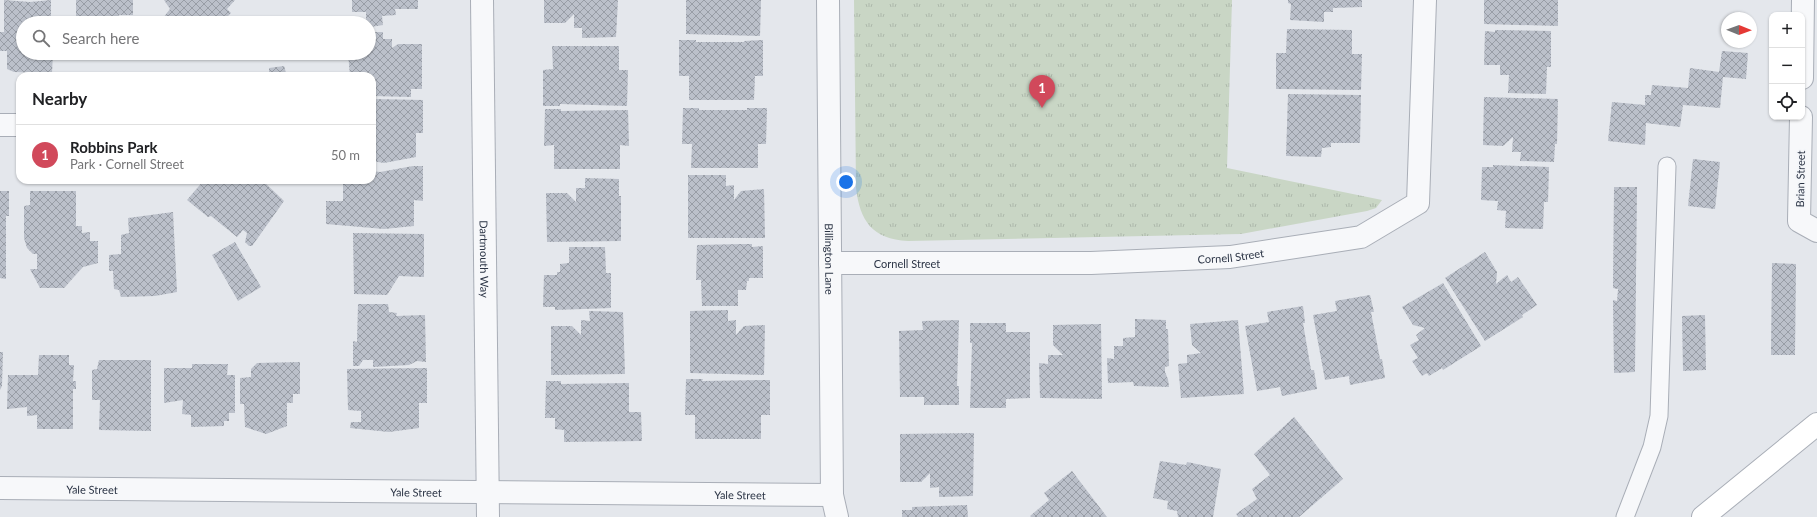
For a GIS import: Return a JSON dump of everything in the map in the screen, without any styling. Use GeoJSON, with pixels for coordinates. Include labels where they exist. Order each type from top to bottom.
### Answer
{"type":"FeatureCollection","features":[{"type":"Feature","properties":{"kind":"main road"},"geometry":{"type":"LineString","coordinates":[[1703,517],[1817,424]]}},
{"type":"Feature","properties":{"kind":"street","name":"Dartmouth Way"},"geometry":{"type":"LineString","coordinates":[[482,0],[488,517]]}},
{"type":"Feature","properties":{"kind":"street","name":"Billington Lane"},"geometry":{"type":"LineString","coordinates":[[828,0],[832,495],[837,517]]}},
{"type":"Feature","properties":{"kind":"street","name":"Cornell Street"},"geometry":{"type":"LineString","coordinates":[[830,263],[1091,263],[1230,257],[1361,237],[1418,203],[1425,0]]}},
{"type":"Feature","properties":{"kind":"street"},"geometry":{"type":"LineString","coordinates":[[1802,48],[1803,0]]}},
{"type":"Feature","properties":{"kind":"street","name":"Brian Street"},"geometry":{"type":"LineString","coordinates":[[1801,120],[1800,222],[1817,231]]}},
{"type":"Feature","properties":{"kind":"street"},"geometry":{"type":"LineString","coordinates":[[0,125],[16,125]]}},
{"type":"Feature","properties":{"kind":"street","name":"Yale Street"},"geometry":{"type":"LineString","coordinates":[[0,488],[832,495]]}},
{"type":"Feature","properties":{"kind":"lane"},"geometry":{"type":"LineString","coordinates":[[1625,517],[1652,448],[1659,416],[1667,166]]}},
{"type":"Feature","properties":{"kind":"green space"},"geometry":{"type":"Polygon","coordinates":[[[854,0],[1232,0],[1227,168],[1382,200],[1376,208],[1367,211],[1241,234],[908,241],[885,237],[870,226],[865,219],[858,200],[856,188],[854,0]]]}},
{"type":"Feature","properties":{"kind":"building"},"geometry":{"type":"Polygon","coordinates":[[[4,0],[30,2],[51,0],[51,16],[16,16],[16,60],[53,60],[52,72],[14,72],[7,69],[7,51],[0,51],[0,32],[4,32],[4,0]]]}},
{"type":"Feature","properties":{"kind":"building"},"geometry":{"type":"Polygon","coordinates":[[[76,0],[133,0],[133,15],[76,16],[76,0]]]}},
{"type":"Feature","properties":{"kind":"building"},"geometry":{"type":"Polygon","coordinates":[[[164,0],[235,0],[227,9],[231,13],[228,16],[164,16],[170,9],[164,0]]]}},
{"type":"Feature","properties":{"kind":"building"},"geometry":{"type":"Polygon","coordinates":[[[352,0],[418,0],[418,9],[395,9],[396,15],[382,16],[383,25],[376,26],[376,16],[366,16],[366,12],[352,12],[352,0]]]}},
{"type":"Feature","properties":{"kind":"building"},"geometry":{"type":"Polygon","coordinates":[[[544,0],[618,0],[616,37],[582,38],[582,28],[574,28],[574,14],[565,23],[544,23],[544,0]]]}},
{"type":"Feature","properties":{"kind":"building"},"geometry":{"type":"Polygon","coordinates":[[[686,0],[761,0],[760,36],[686,34],[686,0]]]}},
{"type":"Feature","properties":{"kind":"building"},"geometry":{"type":"Polygon","coordinates":[[[1288,0],[1362,0],[1362,7],[1333,8],[1333,12],[1324,12],[1324,22],[1290,20],[1291,4],[1288,3],[1288,0]]]}},
{"type":"Feature","properties":{"kind":"building"},"geometry":{"type":"Polygon","coordinates":[[[1484,0],[1558,0],[1558,26],[1484,24],[1484,0]]]}},
{"type":"Feature","properties":{"kind":"building"},"geometry":{"type":"Polygon","coordinates":[[[1287,29],[1352,30],[1352,54],[1362,54],[1361,90],[1276,89],[1276,53],[1286,53],[1287,29]]]}},
{"type":"Feature","properties":{"kind":"building"},"geometry":{"type":"Polygon","coordinates":[[[1495,30],[1551,31],[1551,67],[1547,67],[1546,94],[1508,93],[1509,75],[1500,75],[1500,65],[1484,65],[1485,31],[1495,32],[1495,30]]]}},
{"type":"Feature","properties":{"kind":"building"},"geometry":{"type":"Polygon","coordinates":[[[376,32],[383,32],[383,39],[392,39],[392,48],[398,44],[422,44],[422,89],[411,89],[411,97],[376,96],[376,72],[350,72],[349,60],[376,60],[376,32]]]}},
{"type":"Feature","properties":{"kind":"building"},"geometry":{"type":"Polygon","coordinates":[[[679,40],[696,40],[696,42],[744,42],[763,40],[763,76],[755,76],[754,100],[689,100],[689,76],[679,76],[679,40]]]}},
{"type":"Feature","properties":{"kind":"building"},"geometry":{"type":"Polygon","coordinates":[[[552,46],[619,46],[619,70],[628,70],[627,106],[560,104],[560,106],[543,106],[543,70],[553,69],[552,46]]]}},
{"type":"Feature","properties":{"kind":"building"},"geometry":{"type":"Polygon","coordinates":[[[1722,51],[1748,53],[1746,79],[1723,77],[1720,108],[1683,105],[1680,127],[1646,123],[1645,145],[1608,141],[1612,102],[1645,105],[1645,95],[1651,95],[1652,85],[1688,88],[1690,68],[1719,72],[1722,51]]]}},
{"type":"Feature","properties":{"kind":"building"},"geometry":{"type":"Polygon","coordinates":[[[284,66],[286,72],[269,72],[269,68],[284,66]]]}},
{"type":"Feature","properties":{"kind":"building"},"geometry":{"type":"Polygon","coordinates":[[[1288,94],[1361,95],[1360,143],[1331,143],[1331,147],[1322,148],[1321,157],[1286,156],[1288,94]]]}},
{"type":"Feature","properties":{"kind":"building"},"geometry":{"type":"Polygon","coordinates":[[[1484,97],[1558,99],[1557,144],[1555,144],[1554,162],[1520,161],[1521,152],[1512,152],[1513,137],[1503,146],[1483,145],[1484,97]]]}},
{"type":"Feature","properties":{"kind":"building"},"geometry":{"type":"Polygon","coordinates":[[[376,99],[423,100],[423,133],[416,133],[416,157],[384,163],[376,162],[376,99]]]}},
{"type":"Feature","properties":{"kind":"building"},"geometry":{"type":"Polygon","coordinates":[[[683,108],[699,108],[699,110],[747,110],[747,108],[767,108],[766,144],[758,144],[758,168],[691,168],[692,144],[682,144],[683,108]]]}},
{"type":"Feature","properties":{"kind":"building"},"geometry":{"type":"Polygon","coordinates":[[[545,109],[561,109],[561,111],[628,110],[629,146],[620,145],[620,169],[554,169],[554,145],[544,146],[545,109]]]}},
{"type":"Feature","properties":{"kind":"building"},"geometry":{"type":"Polygon","coordinates":[[[1693,159],[1720,162],[1715,209],[1688,206],[1693,159]]]}},
{"type":"Feature","properties":{"kind":"building"},"geometry":{"type":"Polygon","coordinates":[[[1493,165],[1549,167],[1548,202],[1544,202],[1543,229],[1505,228],[1506,211],[1497,210],[1498,201],[1481,200],[1482,167],[1493,167],[1493,165]]]}},
{"type":"Feature","properties":{"kind":"building"},"geometry":{"type":"Polygon","coordinates":[[[413,166],[423,166],[423,201],[414,200],[414,226],[384,229],[326,224],[326,201],[343,201],[343,184],[376,184],[376,172],[413,166]]]}},
{"type":"Feature","properties":{"kind":"building"},"geometry":{"type":"Polygon","coordinates":[[[688,175],[726,175],[726,186],[734,185],[734,200],[741,191],[764,189],[765,238],[688,238],[688,175]]]}},
{"type":"Feature","properties":{"kind":"building"},"geometry":{"type":"Polygon","coordinates":[[[585,178],[619,179],[619,196],[621,196],[621,241],[547,242],[546,193],[567,193],[576,202],[576,188],[585,188],[585,178]]]}},
{"type":"Feature","properties":{"kind":"building"},"geometry":{"type":"Polygon","coordinates":[[[201,184],[266,184],[284,201],[252,246],[249,246],[245,242],[247,233],[243,230],[237,237],[211,216],[208,217],[187,200],[201,184]]]}},
{"type":"Feature","properties":{"kind":"building"},"geometry":{"type":"Polygon","coordinates":[[[1614,187],[1637,187],[1635,372],[1614,373],[1613,300],[1617,301],[1618,289],[1613,288],[1614,187]]]}},
{"type":"Feature","properties":{"kind":"building"},"geometry":{"type":"Polygon","coordinates":[[[0,191],[9,191],[9,216],[6,216],[6,279],[0,278],[0,191]]]}},
{"type":"Feature","properties":{"kind":"building"},"geometry":{"type":"Polygon","coordinates":[[[30,191],[76,191],[76,226],[82,226],[82,233],[90,232],[90,241],[98,241],[98,263],[83,267],[64,288],[40,288],[30,269],[37,269],[37,254],[33,254],[27,248],[24,238],[24,206],[30,205],[30,191]]]}},
{"type":"Feature","properties":{"kind":"building"},"geometry":{"type":"Polygon","coordinates":[[[173,212],[177,292],[155,296],[121,297],[119,290],[114,289],[113,271],[109,271],[109,255],[121,254],[121,235],[129,233],[128,218],[173,212]]]}},
{"type":"Feature","properties":{"kind":"building"},"geometry":{"type":"Polygon","coordinates":[[[353,233],[424,234],[424,277],[399,276],[387,295],[354,294],[353,233]]]}},
{"type":"Feature","properties":{"kind":"building"},"geometry":{"type":"Polygon","coordinates":[[[235,242],[261,287],[238,301],[212,255],[235,242]]]}},
{"type":"Feature","properties":{"kind":"building"},"geometry":{"type":"Polygon","coordinates":[[[752,244],[752,247],[763,246],[763,278],[749,278],[749,281],[747,281],[746,290],[738,290],[738,306],[702,306],[701,280],[696,280],[697,245],[752,244]]]}},
{"type":"Feature","properties":{"kind":"building"},"geometry":{"type":"Polygon","coordinates":[[[569,247],[605,247],[606,273],[611,273],[611,308],[555,310],[555,307],[543,307],[544,275],[557,275],[557,272],[560,272],[560,264],[569,263],[569,247]]]}},
{"type":"Feature","properties":{"kind":"building"},"geometry":{"type":"Polygon","coordinates":[[[1485,252],[1497,272],[1496,284],[1507,275],[1511,282],[1518,277],[1537,305],[1522,315],[1523,317],[1485,341],[1445,278],[1485,252]]]}},
{"type":"Feature","properties":{"kind":"building"},"geometry":{"type":"Polygon","coordinates":[[[1772,263],[1796,264],[1795,355],[1771,355],[1772,263]]]}},
{"type":"Feature","properties":{"kind":"building"},"geometry":{"type":"Polygon","coordinates":[[[1443,283],[1481,346],[1443,370],[1442,368],[1429,376],[1427,373],[1422,376],[1412,361],[1418,358],[1410,345],[1419,340],[1416,335],[1425,328],[1413,325],[1402,307],[1443,283]]]}},
{"type":"Feature","properties":{"kind":"building"},"geometry":{"type":"Polygon","coordinates":[[[1370,295],[1374,312],[1371,312],[1385,378],[1350,385],[1349,376],[1325,380],[1313,315],[1337,311],[1335,301],[1370,295]]]}},
{"type":"Feature","properties":{"kind":"building"},"geometry":{"type":"Polygon","coordinates":[[[358,304],[388,304],[389,312],[397,313],[396,316],[425,315],[426,362],[417,361],[409,365],[373,367],[373,360],[363,360],[359,366],[353,366],[353,341],[357,342],[358,304]]]}},
{"type":"Feature","properties":{"kind":"building"},"geometry":{"type":"Polygon","coordinates":[[[1303,306],[1305,323],[1303,323],[1311,370],[1314,370],[1317,389],[1282,396],[1280,387],[1257,391],[1245,326],[1269,322],[1267,312],[1303,306]]]}},
{"type":"Feature","properties":{"kind":"building"},"geometry":{"type":"Polygon","coordinates":[[[728,310],[728,321],[736,320],[736,335],[744,326],[765,325],[764,375],[690,373],[690,311],[728,310]]]}},
{"type":"Feature","properties":{"kind":"building"},"geometry":{"type":"Polygon","coordinates":[[[589,311],[623,312],[625,374],[551,375],[551,326],[572,326],[581,335],[581,320],[590,321],[589,311]]]}},
{"type":"Feature","properties":{"kind":"building"},"geometry":{"type":"Polygon","coordinates":[[[1705,315],[1706,370],[1683,371],[1682,316],[1705,315]]]}},
{"type":"Feature","properties":{"kind":"building"},"geometry":{"type":"Polygon","coordinates":[[[1135,319],[1166,320],[1166,329],[1168,329],[1169,366],[1165,367],[1165,372],[1169,387],[1134,386],[1133,382],[1108,383],[1107,358],[1114,359],[1114,346],[1123,346],[1123,338],[1135,337],[1135,319]]]}},
{"type":"Feature","properties":{"kind":"building"},"geometry":{"type":"Polygon","coordinates":[[[959,320],[957,386],[959,386],[959,405],[924,405],[924,397],[900,397],[899,331],[923,330],[922,321],[959,320]]]}},
{"type":"Feature","properties":{"kind":"building"},"geometry":{"type":"Polygon","coordinates":[[[1238,320],[1244,394],[1181,398],[1178,364],[1187,363],[1187,355],[1201,353],[1192,345],[1190,324],[1238,320]]]}},
{"type":"Feature","properties":{"kind":"building"},"geometry":{"type":"Polygon","coordinates":[[[970,323],[1006,323],[1006,332],[1030,332],[1030,398],[1006,399],[1006,408],[970,408],[972,343],[970,343],[970,323]]]}},
{"type":"Feature","properties":{"kind":"building"},"geometry":{"type":"Polygon","coordinates":[[[1101,324],[1102,399],[1040,398],[1039,363],[1048,364],[1048,355],[1063,355],[1053,345],[1053,325],[1101,324]]]}},
{"type":"Feature","properties":{"kind":"building"},"geometry":{"type":"Polygon","coordinates":[[[0,352],[3,352],[2,386],[0,390],[0,352]]]}},
{"type":"Feature","properties":{"kind":"building"},"geometry":{"type":"Polygon","coordinates":[[[39,355],[69,355],[69,365],[74,365],[73,381],[76,381],[76,389],[73,389],[73,429],[37,429],[37,415],[27,416],[27,407],[7,409],[8,375],[38,375],[39,355]]]}},
{"type":"Feature","properties":{"kind":"building"},"geometry":{"type":"Polygon","coordinates":[[[99,360],[151,360],[151,431],[99,430],[100,400],[92,400],[92,370],[97,369],[99,360]]]}},
{"type":"Feature","properties":{"kind":"building"},"geometry":{"type":"Polygon","coordinates":[[[300,362],[300,394],[293,394],[293,403],[287,403],[287,426],[266,434],[245,427],[244,404],[240,404],[240,378],[251,377],[251,369],[257,363],[300,362]]]}},
{"type":"Feature","properties":{"kind":"building"},"geometry":{"type":"Polygon","coordinates":[[[192,364],[228,364],[227,375],[235,375],[235,413],[229,413],[229,421],[224,421],[224,426],[191,427],[191,415],[182,414],[183,400],[164,403],[164,368],[192,368],[192,364]]]}},
{"type":"Feature","properties":{"kind":"building"},"geometry":{"type":"Polygon","coordinates":[[[427,368],[427,403],[419,403],[419,428],[389,432],[350,428],[351,422],[361,422],[361,411],[348,410],[347,369],[427,368]]]}},
{"type":"Feature","properties":{"kind":"building"},"geometry":{"type":"Polygon","coordinates":[[[686,379],[703,379],[702,381],[770,380],[770,415],[761,415],[761,439],[695,439],[695,415],[685,415],[686,379]]]}},
{"type":"Feature","properties":{"kind":"building"},"geometry":{"type":"Polygon","coordinates":[[[546,381],[561,381],[561,384],[629,383],[629,412],[641,412],[642,441],[564,442],[564,430],[555,429],[555,418],[545,418],[546,381]]]}},
{"type":"Feature","properties":{"kind":"building"},"geometry":{"type":"Polygon","coordinates":[[[1294,417],[1343,479],[1299,517],[1238,517],[1236,514],[1257,499],[1252,489],[1270,475],[1254,454],[1294,417]]]}},
{"type":"Feature","properties":{"kind":"building"},"geometry":{"type":"Polygon","coordinates":[[[974,433],[973,496],[939,497],[939,487],[930,488],[930,473],[921,482],[900,482],[900,434],[974,433]]]}},
{"type":"Feature","properties":{"kind":"building"},"geometry":{"type":"Polygon","coordinates":[[[1160,461],[1186,465],[1187,462],[1221,469],[1213,517],[1178,517],[1177,511],[1167,509],[1168,501],[1153,498],[1160,461]]]}},
{"type":"Feature","properties":{"kind":"building"},"geometry":{"type":"Polygon","coordinates":[[[1072,471],[1107,517],[1031,517],[1030,516],[1049,500],[1044,493],[1072,471]]]}},
{"type":"Feature","properties":{"kind":"building"},"geometry":{"type":"Polygon","coordinates":[[[967,505],[968,517],[902,517],[902,510],[912,510],[912,507],[967,505]]]}},
{"type":"Feature","properties":{"kind":"place","name":"Robbins Park"},"geometry":{"type":"Point","coordinates":[1042,108]}}]}
